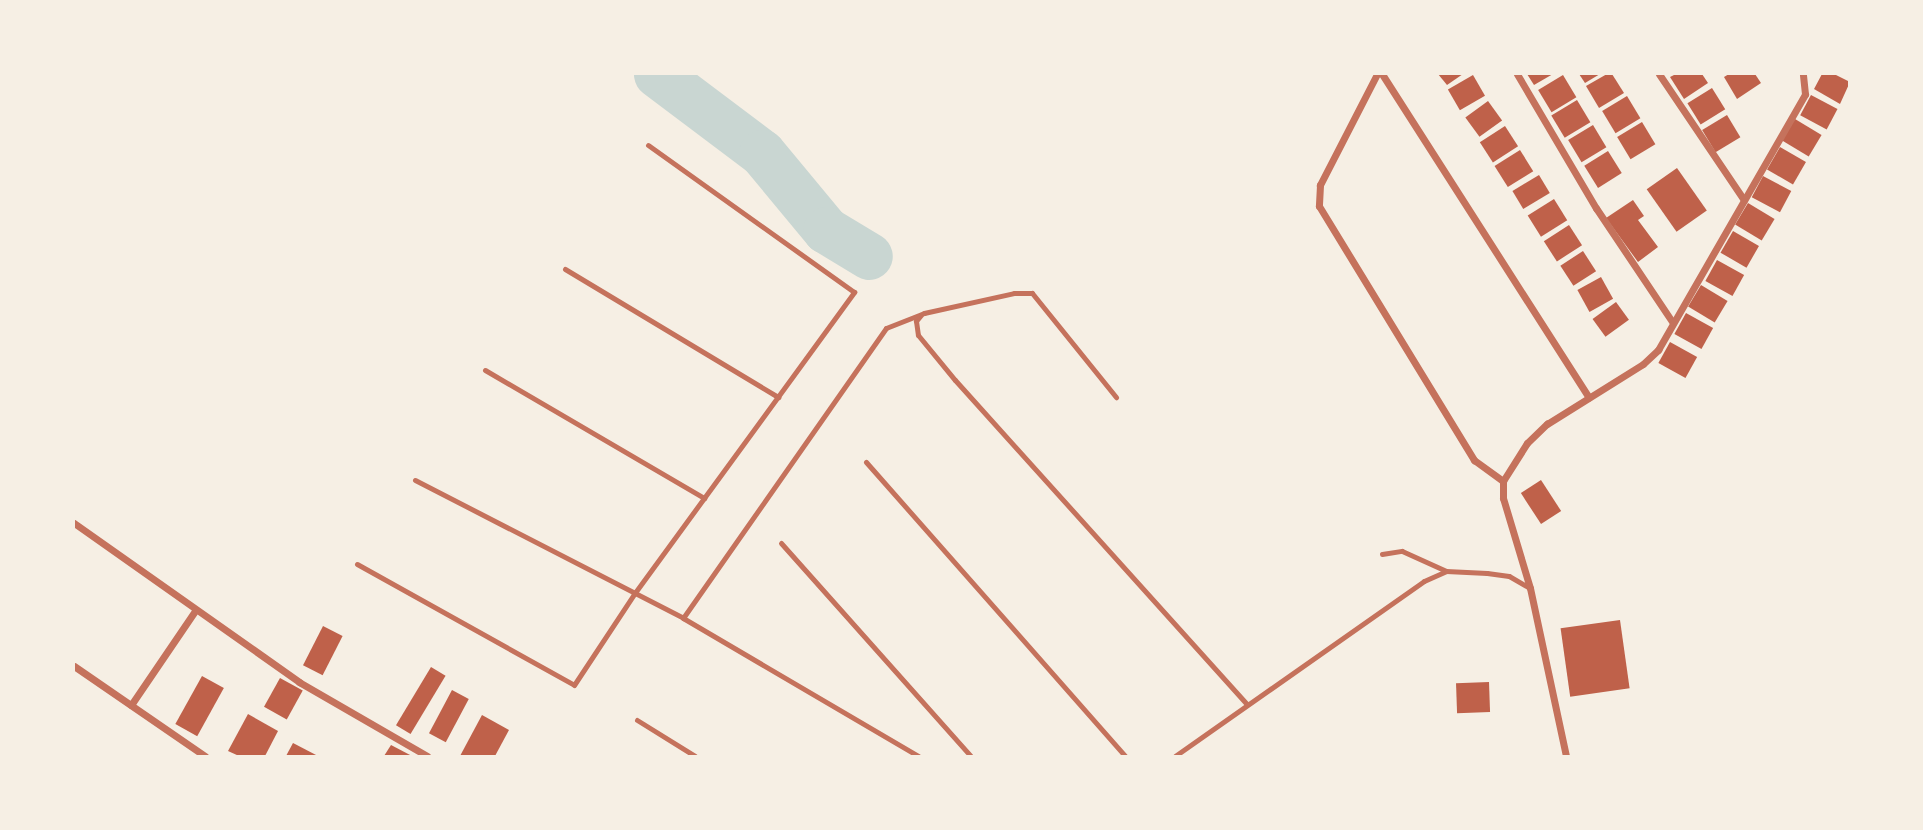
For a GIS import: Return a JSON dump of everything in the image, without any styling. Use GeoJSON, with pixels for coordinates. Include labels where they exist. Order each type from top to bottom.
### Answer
{"type":"FeatureCollection","features":[{"type":"Feature","properties":{"kind":"street"},"geometry":{"type":"LineString","coordinates":[[1503,481],[1474,460],[1320,206],[1320,186],[1380,74],[1589,398]]}},
{"type":"Feature","properties":{"kind":"street"},"geometry":{"type":"LineString","coordinates":[[1517,74],[1596,208],[1673,323]]}},
{"type":"Feature","properties":{"kind":"street"},"geometry":{"type":"LineString","coordinates":[[1659,74],[1744,200]]}},
{"type":"Feature","properties":{"kind":"street"},"geometry":{"type":"LineString","coordinates":[[1566,757],[1530,588],[1503,498],[1503,481],[1527,443],[1589,398],[1643,364],[1673,323],[1805,94],[1803,74]]}},
{"type":"Feature","properties":{"kind":"street"},"geometry":{"type":"LineString","coordinates":[[74,523],[299,682],[427,757]]}},
{"type":"Feature","properties":{"kind":"street"},"geometry":{"type":"LineString","coordinates":[[131,705],[195,611]]}},
{"type":"Feature","properties":{"kind":"street"},"geometry":{"type":"LineString","coordinates":[[74,666],[205,757]]}},
{"type":"Feature","properties":{"kind":"lane"},"geometry":{"type":"LineString","coordinates":[[357,564],[574,685],[634,594],[855,292],[649,145]]}},
{"type":"Feature","properties":{"kind":"lane"},"geometry":{"type":"LineString","coordinates":[[565,269],[778,397]]}},
{"type":"Feature","properties":{"kind":"lane"},"geometry":{"type":"LineString","coordinates":[[683,618],[886,328],[924,313],[1014,293],[1031,293],[1116,397]]}},
{"type":"Feature","properties":{"kind":"lane"},"geometry":{"type":"LineString","coordinates":[[924,313],[916,321],[918,335],[955,380],[1246,703]]}},
{"type":"Feature","properties":{"kind":"lane"},"geometry":{"type":"LineString","coordinates":[[485,370],[704,498]]}},
{"type":"Feature","properties":{"kind":"lane"},"geometry":{"type":"LineString","coordinates":[[866,462],[1125,757]]}},
{"type":"Feature","properties":{"kind":"lane"},"geometry":{"type":"LineString","coordinates":[[415,480],[683,618],[918,757]]}},
{"type":"Feature","properties":{"kind":"lane"},"geometry":{"type":"LineString","coordinates":[[781,543],[971,757]]}},
{"type":"Feature","properties":{"kind":"lane"},"geometry":{"type":"LineString","coordinates":[[1382,554],[1402,551],[1446,572],[1509,576],[1530,588]]}},
{"type":"Feature","properties":{"kind":"lane"},"geometry":{"type":"LineString","coordinates":[[1175,757],[1246,703],[1423,581],[1446,572]]}},
{"type":"Feature","properties":{"kind":"lane"},"geometry":{"type":"LineString","coordinates":[[637,720],[695,757]]}},
{"type":"Feature","properties":{"kind":"building"},"geometry":{"type":"Polygon","coordinates":[[[1438,74],[1463,74],[1447,85],[1438,74]]]}},
{"type":"Feature","properties":{"kind":"building"},"geometry":{"type":"Polygon","coordinates":[[[1527,74],[1553,74],[1534,85],[1527,74]]]}},
{"type":"Feature","properties":{"kind":"building"},"geometry":{"type":"Polygon","coordinates":[[[1579,74],[1600,74],[1585,83],[1579,74]]]}},
{"type":"Feature","properties":{"kind":"building"},"geometry":{"type":"Polygon","coordinates":[[[1612,74],[1624,93],[1599,108],[1586,86],[1612,74]]]}},
{"type":"Feature","properties":{"kind":"building"},"geometry":{"type":"Polygon","coordinates":[[[1676,74],[1702,74],[1708,83],[1684,99],[1670,77],[1676,74]]]}},
{"type":"Feature","properties":{"kind":"building"},"geometry":{"type":"Polygon","coordinates":[[[1729,74],[1755,74],[1761,83],[1737,99],[1724,77],[1729,74]]]}},
{"type":"Feature","properties":{"kind":"building"},"geometry":{"type":"Polygon","coordinates":[[[1822,74],[1834,74],[1850,82],[1840,104],[1814,89],[1822,74]]]}},
{"type":"Feature","properties":{"kind":"building"},"geometry":{"type":"Polygon","coordinates":[[[1473,75],[1485,96],[1460,110],[1448,90],[1473,75]]]}},
{"type":"Feature","properties":{"kind":"building"},"geometry":{"type":"Polygon","coordinates":[[[1563,75],[1576,97],[1552,112],[1538,90],[1563,75]]]}},
{"type":"Feature","properties":{"kind":"building"},"geometry":{"type":"Polygon","coordinates":[[[1712,88],[1725,109],[1701,125],[1687,103],[1712,88]]]}},
{"type":"Feature","properties":{"kind":"building"},"geometry":{"type":"Polygon","coordinates":[[[1811,95],[1837,109],[1827,129],[1800,115],[1811,95]]]}},
{"type":"Feature","properties":{"kind":"building"},"geometry":{"type":"Polygon","coordinates":[[[1627,96],[1640,118],[1616,133],[1602,111],[1627,96]]]}},
{"type":"Feature","properties":{"kind":"building"},"geometry":{"type":"Polygon","coordinates":[[[1577,100],[1590,122],[1565,138],[1551,115],[1577,100]]]}},
{"type":"Feature","properties":{"kind":"building"},"geometry":{"type":"Polygon","coordinates":[[[1488,101],[1502,120],[1479,137],[1465,117],[1488,101]]]}},
{"type":"Feature","properties":{"kind":"building"},"geometry":{"type":"Polygon","coordinates":[[[1727,115],[1740,137],[1716,152],[1702,130],[1727,115]]]}},
{"type":"Feature","properties":{"kind":"building"},"geometry":{"type":"Polygon","coordinates":[[[1795,119],[1822,135],[1809,156],[1782,140],[1795,119]]]}},
{"type":"Feature","properties":{"kind":"building"},"geometry":{"type":"Polygon","coordinates":[[[1642,122],[1655,144],[1631,159],[1617,137],[1642,122]]]}},
{"type":"Feature","properties":{"kind":"building"},"geometry":{"type":"Polygon","coordinates":[[[1593,125],[1606,147],[1582,162],[1568,140],[1593,125]]]}},
{"type":"Feature","properties":{"kind":"building"},"geometry":{"type":"Polygon","coordinates":[[[1505,126],[1518,146],[1493,162],[1480,142],[1505,126]]]}},
{"type":"Feature","properties":{"kind":"building"},"geometry":{"type":"Polygon","coordinates":[[[1780,147],[1806,162],[1793,185],[1767,170],[1780,147]]]}},
{"type":"Feature","properties":{"kind":"building"},"geometry":{"type":"Polygon","coordinates":[[[1520,150],[1533,171],[1508,187],[1495,166],[1520,150]]]}},
{"type":"Feature","properties":{"kind":"building"},"geometry":{"type":"Polygon","coordinates":[[[1608,151],[1622,173],[1598,188],[1584,166],[1608,151]]]}},
{"type":"Feature","properties":{"kind":"building"},"geometry":{"type":"Polygon","coordinates":[[[1677,168],[1707,211],[1677,232],[1647,189],[1677,168]]]}},
{"type":"Feature","properties":{"kind":"building"},"geometry":{"type":"Polygon","coordinates":[[[1539,175],[1550,193],[1523,209],[1512,191],[1539,175]]]}},
{"type":"Feature","properties":{"kind":"building"},"geometry":{"type":"Polygon","coordinates":[[[1763,176],[1791,191],[1780,212],[1752,197],[1763,176]]]}},
{"type":"Feature","properties":{"kind":"building"},"geometry":{"type":"Polygon","coordinates":[[[1554,199],[1567,220],[1541,237],[1528,215],[1554,199]]]}},
{"type":"Feature","properties":{"kind":"building"},"geometry":{"type":"Polygon","coordinates":[[[1633,200],[1644,216],[1638,220],[1658,247],[1638,262],[1606,218],[1633,200]]]}},
{"type":"Feature","properties":{"kind":"building"},"geometry":{"type":"Polygon","coordinates":[[[1748,203],[1775,219],[1762,240],[1735,224],[1748,203]]]}},
{"type":"Feature","properties":{"kind":"building"},"geometry":{"type":"Polygon","coordinates":[[[1569,225],[1582,245],[1557,261],[1544,241],[1569,225]]]}},
{"type":"Feature","properties":{"kind":"building"},"geometry":{"type":"Polygon","coordinates":[[[1733,231],[1759,246],[1746,268],[1720,253],[1733,231]]]}},
{"type":"Feature","properties":{"kind":"building"},"geometry":{"type":"Polygon","coordinates":[[[1583,251],[1596,271],[1573,286],[1560,266],[1583,251]]]}},
{"type":"Feature","properties":{"kind":"building"},"geometry":{"type":"Polygon","coordinates":[[[1717,260],[1744,275],[1732,296],[1705,281],[1717,260]]]}},
{"type":"Feature","properties":{"kind":"building"},"geometry":{"type":"Polygon","coordinates":[[[1601,277],[1613,299],[1590,312],[1577,290],[1601,277]]]}},
{"type":"Feature","properties":{"kind":"building"},"geometry":{"type":"Polygon","coordinates":[[[1701,285],[1728,301],[1715,322],[1688,306],[1701,285]]]}},
{"type":"Feature","properties":{"kind":"building"},"geometry":{"type":"Polygon","coordinates":[[[1616,302],[1629,320],[1605,337],[1593,319],[1616,302]]]}},
{"type":"Feature","properties":{"kind":"building"},"geometry":{"type":"Polygon","coordinates":[[[1686,313],[1713,328],[1701,349],[1674,334],[1686,313]]]}},
{"type":"Feature","properties":{"kind":"building"},"geometry":{"type":"Polygon","coordinates":[[[1670,342],[1697,357],[1685,378],[1658,363],[1670,342]]]}},
{"type":"Feature","properties":{"kind":"building"},"geometry":{"type":"Polygon","coordinates":[[[1541,480],[1561,511],[1541,524],[1521,493],[1541,480]]]}},
{"type":"Feature","properties":{"kind":"building"},"geometry":{"type":"Polygon","coordinates":[[[1620,620],[1630,688],[1570,697],[1561,628],[1620,620]]]}},
{"type":"Feature","properties":{"kind":"building"},"geometry":{"type":"Polygon","coordinates":[[[323,626],[343,636],[323,675],[303,665],[323,626]]]}},
{"type":"Feature","properties":{"kind":"building"},"geometry":{"type":"Polygon","coordinates":[[[431,667],[446,676],[411,734],[396,725],[431,667]]]}},
{"type":"Feature","properties":{"kind":"building"},"geometry":{"type":"Polygon","coordinates":[[[202,676],[224,688],[197,736],[175,724],[202,676]]]}},
{"type":"Feature","properties":{"kind":"building"},"geometry":{"type":"Polygon","coordinates":[[[280,678],[303,691],[287,719],[264,707],[280,678]]]}},
{"type":"Feature","properties":{"kind":"building"},"geometry":{"type":"Polygon","coordinates":[[[1489,682],[1490,712],[1457,713],[1456,683],[1489,682]]]}},
{"type":"Feature","properties":{"kind":"building"},"geometry":{"type":"Polygon","coordinates":[[[452,690],[469,699],[446,742],[429,733],[452,690]]]}},
{"type":"Feature","properties":{"kind":"building"},"geometry":{"type":"Polygon","coordinates":[[[248,714],[278,731],[265,756],[239,756],[228,751],[248,714]]]}},
{"type":"Feature","properties":{"kind":"building"},"geometry":{"type":"Polygon","coordinates":[[[482,715],[509,730],[495,756],[460,756],[482,715]]]}},
{"type":"Feature","properties":{"kind":"building"},"geometry":{"type":"Polygon","coordinates":[[[293,743],[318,756],[286,756],[293,743]]]}},
{"type":"Feature","properties":{"kind":"building"},"geometry":{"type":"Polygon","coordinates":[[[391,745],[412,756],[384,756],[391,745]]]}},
{"type":"Feature","properties":{"kind":"waterway"},"geometry":{"type":"LineString","coordinates":[[657,74],[762,153],[826,230],[869,256]]}}]}
